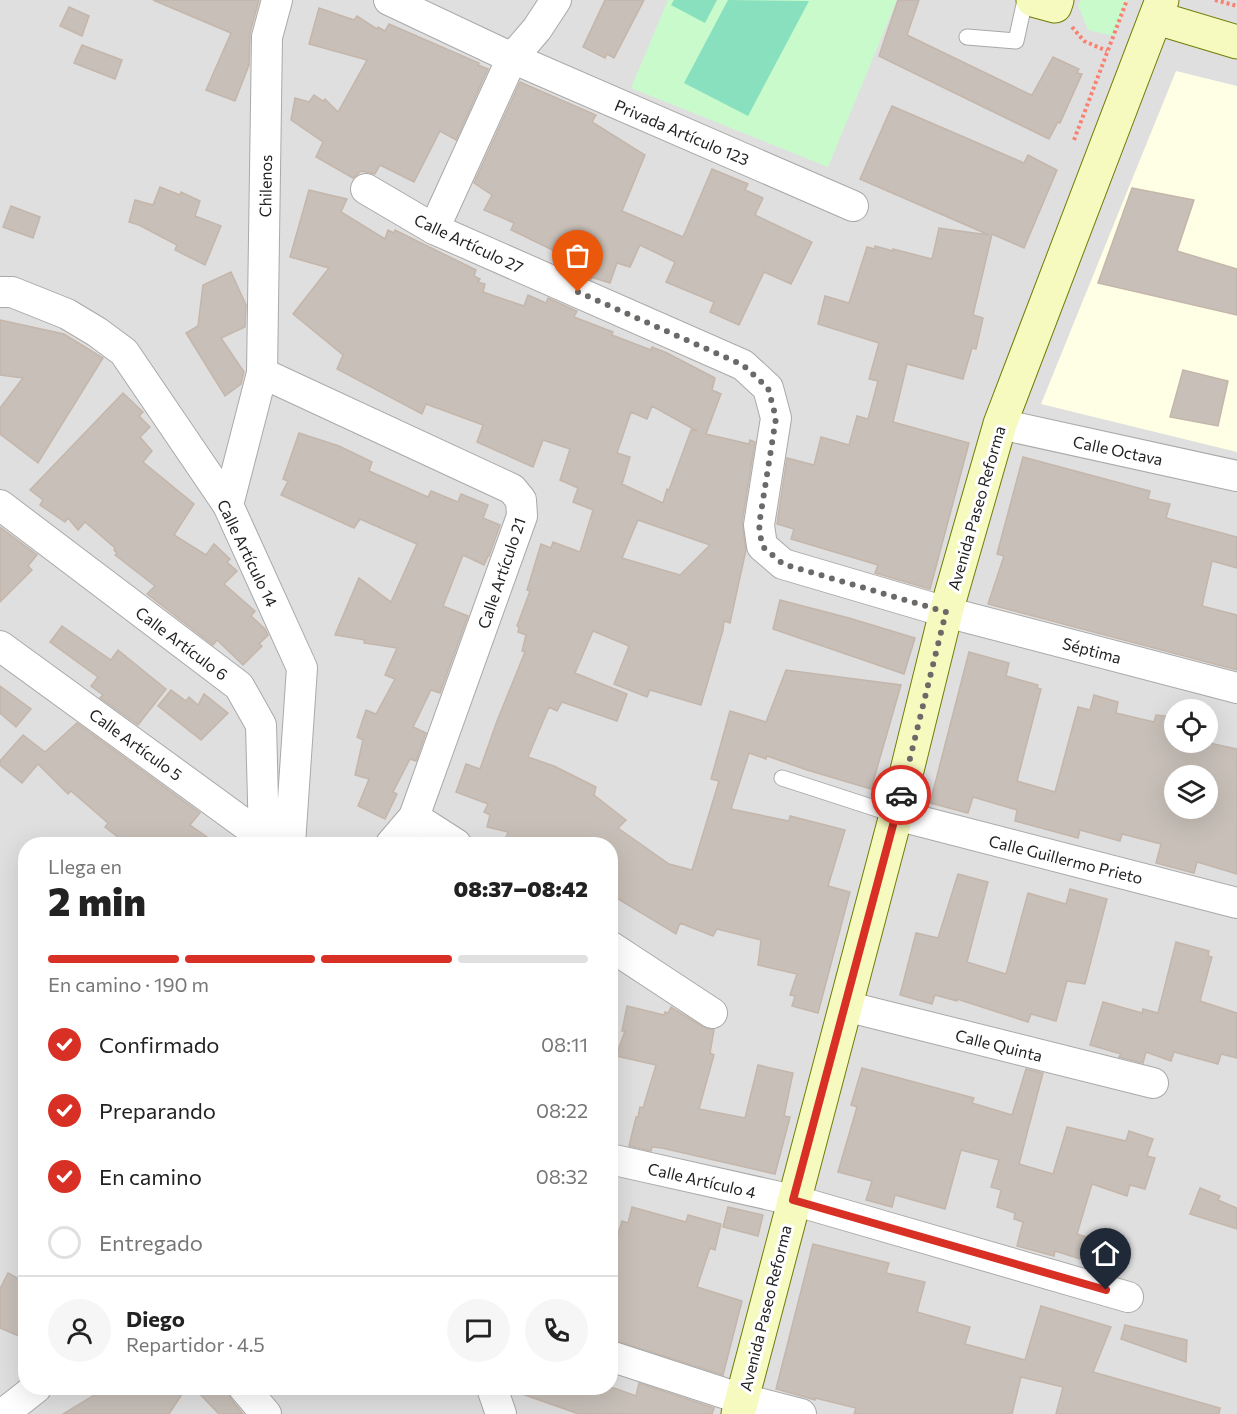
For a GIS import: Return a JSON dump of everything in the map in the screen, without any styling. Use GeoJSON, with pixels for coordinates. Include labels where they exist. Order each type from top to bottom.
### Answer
{"type":"FeatureCollection","features":[{"type":"Feature","properties":{"kind":"main road"},"geometry":{"type":"LineString","coordinates":[[1160,9],[1237,42]]}},
{"type":"Feature","properties":{"kind":"main road","name":"Avenida Paseo Reforma"},"geometry":{"type":"LineString","coordinates":[[740,1406],[896,815],[946,612],[1000,424],[1160,9]]}},
{"type":"Feature","properties":{"kind":"street","name":"Chilenos"},"geometry":{"type":"LineString","coordinates":[[228,505],[262,373],[267,37],[277,0]]}},
{"type":"Feature","properties":{"kind":"street","name":"Privada Artículo 123"},"geometry":{"type":"LineString","coordinates":[[389,0],[512,58],[853,206]]}},
{"type":"Feature","properties":{"kind":"street"},"geometry":{"type":"LineString","coordinates":[[434,229],[512,58],[537,29],[556,0]]}},
{"type":"Feature","properties":{"kind":"street","name":"Calle Artículo 27"},"geometry":{"type":"LineString","coordinates":[[366,189],[434,229],[743,365],[768,388],[776,418],[759,525],[762,546],[783,564],[946,612]]}},
{"type":"Feature","properties":{"kind":"street","name":"Calle Artículo 14"},"geometry":{"type":"LineString","coordinates":[[0,292],[12,292],[67,314],[124,352],[228,505],[302,668],[275,837]]}},
{"type":"Feature","properties":{"kind":"street","name":"Calle Artículo 21"},"geometry":{"type":"LineString","coordinates":[[262,373],[512,489],[521,500],[522,516],[414,817],[397,837]]}},
{"type":"Feature","properties":{"kind":"street","name":"Calle Octava"},"geometry":{"type":"LineString","coordinates":[[1000,424],[1237,476]]}},
{"type":"Feature","properties":{"kind":"street","name":"Calle Artículo 6"},"geometry":{"type":"LineString","coordinates":[[0,505],[239,686],[261,725],[273,837]]}},
{"type":"Feature","properties":{"kind":"street","name":"Séptima"},"geometry":{"type":"LineString","coordinates":[[946,612],[1237,688]]}},
{"type":"Feature","properties":{"kind":"street","name":"Calle Artículo 5"},"geometry":{"type":"LineString","coordinates":[[0,646],[267,837]]}},
{"type":"Feature","properties":{"kind":"street","name":"Calle Guillermo Prieto"},"geometry":{"type":"LineString","coordinates":[[896,815],[1237,903]]}},
{"type":"Feature","properties":{"kind":"street"},"geometry":{"type":"LineString","coordinates":[[414,817],[445,837]]}},
{"type":"Feature","properties":{"kind":"street"},"geometry":{"type":"LineString","coordinates":[[618,951],[712,1013]]}},
{"type":"Feature","properties":{"kind":"street","name":"Calle Quinta"},"geometry":{"type":"LineString","coordinates":[[844,1006],[1153,1083]]}},
{"type":"Feature","properties":{"kind":"street","name":"Calle Artículo 4"},"geometry":{"type":"LineString","coordinates":[[618,1163],[793,1200],[1128,1296]]}},
{"type":"Feature","properties":{"kind":"street"},"geometry":{"type":"LineString","coordinates":[[618,1359],[740,1406],[801,1414]]}},
{"type":"Feature","properties":{"kind":"street"},"geometry":{"type":"LineString","coordinates":[[3,1414],[27,1395]]}},
{"type":"Feature","properties":{"kind":"street"},"geometry":{"type":"LineString","coordinates":[[250,1395],[266,1414]]}},
{"type":"Feature","properties":{"kind":"street"},"geometry":{"type":"LineString","coordinates":[[494,1395],[501,1414]]}},
{"type":"Feature","properties":{"kind":"lane"},"geometry":{"type":"LineString","coordinates":[[967,37],[1016,41],[1043,2]]}},
{"type":"Feature","properties":{"kind":"lane"},"geometry":{"type":"LineString","coordinates":[[782,778],[896,815]]}},
{"type":"Feature","properties":{"kind":"path"},"geometry":{"type":"LineString","coordinates":[[1215,0],[1237,6]]}},
{"type":"Feature","properties":{"kind":"path"},"geometry":{"type":"LineString","coordinates":[[1043,2],[1084,41],[1108,51]]}},
{"type":"Feature","properties":{"kind":"shaded area"},"geometry":{"type":"Polygon","coordinates":[[[0,0],[1237,0],[1237,1414],[0,1414],[0,0]]]}},
{"type":"Feature","properties":{"kind":"shaded area"},"geometry":{"type":"Polygon","coordinates":[[[1176,71],[1237,86],[1237,452],[1041,404],[1176,71]]]}},
{"type":"Feature","properties":{"kind":"green space"},"geometry":{"type":"Polygon","coordinates":[[[668,0],[897,0],[828,167],[631,88],[668,0]]]}},
{"type":"Feature","properties":{"kind":"green space"},"geometry":{"type":"Polygon","coordinates":[[[674,0],[717,0],[705,23],[671,5],[674,0]]]}},
{"type":"Feature","properties":{"kind":"green space"},"geometry":{"type":"Polygon","coordinates":[[[728,0],[809,1],[748,116],[684,83],[728,0]]]}},
{"type":"Feature","properties":{"kind":"green space"},"geometry":{"type":"Polygon","coordinates":[[[1081,0],[1127,0],[1114,36],[1088,30],[1078,5],[1081,0]]]}},
{"type":"Feature","properties":{"kind":"building"},"geometry":{"type":"Polygon","coordinates":[[[153,0],[259,0],[250,33],[249,65],[235,101],[206,90],[231,33],[153,0]]]}},
{"type":"Feature","properties":{"kind":"building"},"geometry":{"type":"Polygon","coordinates":[[[605,0],[644,0],[614,58],[607,54],[605,58],[583,47],[605,0]]]}},
{"type":"Feature","properties":{"kind":"building"},"geometry":{"type":"Polygon","coordinates":[[[898,0],[919,0],[907,35],[1029,94],[1032,95],[1053,57],[1079,69],[1077,73],[1082,74],[1060,123],[1058,122],[1049,139],[879,56],[898,0]]]}},
{"type":"Feature","properties":{"kind":"building"},"geometry":{"type":"Polygon","coordinates":[[[69,7],[89,16],[82,36],[60,26],[69,7]]]}},
{"type":"Feature","properties":{"kind":"building"},"geometry":{"type":"Polygon","coordinates":[[[319,8],[354,20],[357,16],[377,29],[378,27],[385,31],[389,24],[488,69],[456,140],[440,131],[414,182],[380,165],[375,174],[361,171],[353,178],[316,157],[323,142],[291,120],[295,98],[309,102],[314,95],[323,101],[325,99],[338,112],[367,60],[309,44],[319,8]]]}},
{"type":"Feature","properties":{"kind":"building"},"geometry":{"type":"Polygon","coordinates":[[[82,45],[122,60],[115,79],[74,63],[82,45]]]}},
{"type":"Feature","properties":{"kind":"building"},"geometry":{"type":"Polygon","coordinates":[[[520,82],[596,115],[592,122],[645,155],[622,211],[683,237],[712,169],[748,184],[745,190],[763,198],[755,215],[812,242],[791,284],[764,272],[739,325],[710,312],[714,302],[666,282],[675,262],[640,245],[630,267],[617,263],[610,283],[591,277],[591,279],[563,267],[567,257],[511,230],[514,223],[484,210],[492,195],[474,183],[520,82]]]}},
{"type":"Feature","properties":{"kind":"building"},"geometry":{"type":"Polygon","coordinates":[[[892,106],[1024,163],[1028,155],[1057,170],[1024,248],[992,234],[973,315],[983,318],[976,349],[972,348],[963,379],[907,364],[893,422],[969,443],[930,589],[875,573],[878,565],[791,539],[794,529],[777,524],[787,458],[814,465],[821,437],[849,445],[857,416],[868,419],[878,381],[869,379],[879,343],[818,324],[825,296],[849,303],[867,247],[875,249],[875,246],[893,251],[893,249],[932,259],[939,228],[989,235],[860,179],[892,106]]]}},
{"type":"Feature","properties":{"kind":"building"},"geometry":{"type":"Polygon","coordinates":[[[160,187],[180,195],[181,192],[200,201],[195,216],[221,226],[205,265],[175,250],[177,245],[129,222],[135,200],[153,205],[160,187]]]}},
{"type":"Feature","properties":{"kind":"building"},"geometry":{"type":"Polygon","coordinates":[[[1132,188],[1194,200],[1177,251],[1237,269],[1237,315],[1098,283],[1132,188]]]}},
{"type":"Feature","properties":{"kind":"building"},"geometry":{"type":"Polygon","coordinates":[[[309,190],[347,199],[341,212],[385,239],[388,230],[394,233],[395,230],[476,270],[474,276],[480,279],[478,282],[485,284],[483,292],[524,306],[528,295],[546,303],[548,298],[577,311],[574,317],[613,332],[612,335],[651,350],[652,347],[667,353],[715,378],[712,390],[721,394],[706,434],[749,444],[750,440],[755,442],[742,523],[746,550],[730,623],[724,621],[701,705],[650,690],[647,697],[614,684],[629,646],[593,631],[575,673],[627,694],[617,721],[562,702],[557,711],[549,707],[528,757],[554,766],[596,787],[594,795],[626,820],[618,828],[669,864],[692,870],[719,781],[711,779],[730,711],[766,722],[786,670],[901,685],[871,789],[767,756],[766,759],[749,753],[731,809],[789,821],[790,816],[845,830],[828,886],[850,892],[818,1013],[792,1006],[795,996],[790,995],[797,974],[758,965],[761,940],[717,929],[713,936],[680,923],[676,934],[618,899],[618,837],[506,837],[508,832],[487,827],[490,815],[484,812],[488,804],[456,792],[466,764],[480,769],[525,652],[522,651],[526,635],[518,632],[519,627],[517,626],[530,591],[527,590],[541,544],[551,548],[553,542],[580,552],[593,510],[573,502],[578,488],[560,480],[570,449],[543,440],[533,467],[477,442],[483,425],[426,404],[422,414],[337,369],[343,355],[293,314],[329,268],[290,257],[309,190]],[[652,406],[647,419],[631,412],[617,453],[630,457],[622,484],[663,503],[691,430],[697,431],[652,406]],[[638,520],[622,558],[680,575],[710,545],[638,520]]]}},
{"type":"Feature","properties":{"kind":"building"},"geometry":{"type":"Polygon","coordinates":[[[11,206],[40,217],[33,238],[3,227],[11,206]]]}},
{"type":"Feature","properties":{"kind":"building"},"geometry":{"type":"Polygon","coordinates":[[[231,272],[246,305],[245,327],[221,338],[244,372],[241,384],[225,396],[186,333],[198,326],[203,285],[231,272]]]}},
{"type":"Feature","properties":{"kind":"building"},"geometry":{"type":"Polygon","coordinates":[[[0,320],[64,334],[103,358],[38,463],[0,434],[0,408],[23,378],[0,375],[0,320]]]}},
{"type":"Feature","properties":{"kind":"building"},"geometry":{"type":"Polygon","coordinates":[[[1183,370],[1228,381],[1218,426],[1170,417],[1183,370]]]}},
{"type":"Feature","properties":{"kind":"building"},"geometry":{"type":"Polygon","coordinates":[[[123,393],[143,412],[139,416],[150,427],[140,437],[152,451],[143,462],[194,504],[174,535],[206,555],[214,544],[230,559],[227,562],[237,571],[224,584],[255,611],[251,616],[268,635],[259,644],[262,646],[243,665],[217,640],[213,645],[147,594],[155,586],[115,555],[117,553],[115,548],[85,522],[78,530],[68,518],[65,522],[40,505],[43,500],[30,490],[123,393]]]}},
{"type":"Feature","properties":{"kind":"building"},"geometry":{"type":"Polygon","coordinates":[[[299,433],[339,446],[372,462],[369,471],[428,497],[431,491],[458,502],[461,494],[488,505],[483,518],[500,525],[484,565],[463,555],[443,606],[468,616],[440,693],[431,690],[413,727],[426,733],[416,761],[410,759],[393,792],[397,794],[385,819],[358,806],[369,779],[355,775],[363,740],[357,737],[366,710],[376,714],[395,679],[385,675],[397,648],[364,643],[365,640],[335,635],[359,578],[391,602],[417,544],[360,519],[354,528],[281,495],[288,481],[283,479],[299,433]]]}},
{"type":"Feature","properties":{"kind":"building"},"geometry":{"type":"Polygon","coordinates":[[[1023,457],[1150,491],[1148,499],[1170,504],[1166,518],[1237,537],[1237,568],[1212,561],[1202,606],[1237,615],[1237,670],[988,604],[1004,556],[997,554],[1023,457]]]}},
{"type":"Feature","properties":{"kind":"building"},"geometry":{"type":"Polygon","coordinates":[[[0,527],[37,555],[28,566],[32,570],[0,602],[0,527]]]}},
{"type":"Feature","properties":{"kind":"building"},"geometry":{"type":"Polygon","coordinates":[[[780,600],[915,638],[904,674],[773,629],[780,600]]]}},
{"type":"Feature","properties":{"kind":"building"},"geometry":{"type":"Polygon","coordinates":[[[62,626],[111,660],[118,650],[166,689],[138,725],[100,698],[103,695],[91,686],[98,677],[50,642],[62,626]]]}},
{"type":"Feature","properties":{"kind":"building"},"geometry":{"type":"Polygon","coordinates":[[[969,652],[1009,663],[1006,676],[1038,685],[1037,688],[1041,689],[1017,781],[1055,792],[1078,707],[1090,710],[1094,695],[1118,702],[1116,713],[1154,722],[1156,715],[1164,716],[1164,753],[1218,753],[1218,745],[1237,749],[1237,874],[1197,862],[1194,873],[1156,863],[1161,844],[1122,834],[1120,841],[1080,830],[1078,838],[1015,821],[1017,810],[973,797],[968,813],[930,803],[969,652]]]}},
{"type":"Feature","properties":{"kind":"building"},"geometry":{"type":"Polygon","coordinates":[[[0,686],[31,709],[16,727],[0,713],[0,686]]]}},
{"type":"Feature","properties":{"kind":"building"},"geometry":{"type":"Polygon","coordinates":[[[171,690],[186,701],[189,697],[198,705],[204,694],[228,713],[201,740],[158,706],[171,690]]]}},
{"type":"Feature","properties":{"kind":"building"},"geometry":{"type":"Polygon","coordinates":[[[77,723],[200,813],[190,825],[207,837],[118,837],[105,827],[108,823],[71,791],[68,794],[38,764],[22,783],[0,765],[0,761],[23,735],[45,752],[77,723]]]}},
{"type":"Feature","properties":{"kind":"building"},"geometry":{"type":"Polygon","coordinates":[[[958,874],[988,882],[967,962],[1006,974],[1028,893],[1066,904],[1070,889],[1107,899],[1085,984],[1067,981],[1056,1021],[1031,1014],[1028,1022],[957,999],[957,1001],[935,995],[932,1004],[900,995],[916,933],[938,938],[958,874]]]}},
{"type":"Feature","properties":{"kind":"building"},"geometry":{"type":"Polygon","coordinates":[[[1176,942],[1209,951],[1208,956],[1212,957],[1200,1001],[1237,1013],[1237,1058],[1221,1054],[1218,1064],[1174,1052],[1171,1061],[1146,1052],[1143,1063],[1119,1057],[1121,1054],[1090,1045],[1103,1002],[1142,1013],[1143,1009],[1158,1013],[1176,942]]]}},
{"type":"Feature","properties":{"kind":"building"},"geometry":{"type":"Polygon","coordinates":[[[627,1006],[664,1015],[671,1007],[703,1027],[714,1030],[710,1053],[714,1055],[699,1109],[745,1118],[758,1065],[793,1073],[784,1116],[790,1117],[775,1174],[662,1148],[652,1147],[651,1151],[629,1146],[636,1117],[638,1117],[640,1107],[643,1108],[656,1065],[618,1056],[625,1031],[622,1031],[627,1006]]]}},
{"type":"Feature","properties":{"kind":"building"},"geometry":{"type":"Polygon","coordinates":[[[862,1068],[974,1098],[972,1103],[1012,1115],[1026,1069],[1043,1073],[1019,1164],[1053,1174],[1067,1127],[1126,1141],[1129,1131],[1153,1139],[1147,1156],[1155,1158],[1145,1189],[1130,1185],[1127,1196],[1092,1184],[1077,1234],[1090,1238],[1084,1260],[1055,1251],[1054,1256],[1017,1246],[1023,1222],[1014,1219],[1015,1213],[997,1207],[1001,1190],[991,1187],[999,1160],[961,1150],[945,1209],[895,1195],[892,1207],[866,1200],[872,1181],[838,1172],[857,1107],[851,1105],[862,1068]]]}},
{"type":"Feature","properties":{"kind":"building"},"geometry":{"type":"Polygon","coordinates":[[[1200,1188],[1220,1196],[1218,1200],[1237,1208],[1237,1229],[1190,1214],[1200,1188]]]}},
{"type":"Feature","properties":{"kind":"building"},"geometry":{"type":"Polygon","coordinates":[[[632,1207],[686,1222],[688,1215],[721,1224],[715,1250],[710,1248],[697,1287],[742,1301],[723,1375],[618,1342],[618,1234],[622,1221],[628,1223],[632,1207]]]}},
{"type":"Feature","properties":{"kind":"building"},"geometry":{"type":"Polygon","coordinates":[[[728,1207],[763,1215],[758,1236],[723,1227],[728,1207]]]}},
{"type":"Feature","properties":{"kind":"building"},"geometry":{"type":"Polygon","coordinates":[[[813,1244],[889,1263],[886,1273],[925,1282],[917,1312],[970,1327],[965,1344],[1025,1360],[1041,1306],[1111,1327],[1093,1372],[1220,1408],[1219,1414],[1056,1414],[1063,1387],[1021,1377],[1012,1414],[854,1414],[856,1408],[776,1389],[813,1244]]]}},
{"type":"Feature","properties":{"kind":"building"},"geometry":{"type":"Polygon","coordinates":[[[8,1273],[18,1279],[18,1336],[0,1328],[0,1289],[8,1273]]]}},
{"type":"Feature","properties":{"kind":"building"},"geometry":{"type":"Polygon","coordinates":[[[1125,1325],[1187,1340],[1186,1362],[1121,1339],[1125,1325]]]}},
{"type":"Feature","properties":{"kind":"building"},"geometry":{"type":"Polygon","coordinates":[[[639,1383],[714,1408],[712,1414],[579,1414],[524,1395],[618,1395],[618,1389],[636,1396],[639,1383]]]}},
{"type":"Feature","properties":{"kind":"building"},"geometry":{"type":"Polygon","coordinates":[[[94,1395],[181,1395],[169,1414],[63,1414],[94,1395]]]}},
{"type":"Feature","properties":{"kind":"building"},"geometry":{"type":"Polygon","coordinates":[[[201,1395],[230,1395],[243,1414],[219,1414],[201,1395]]]}},
{"type":"Feature","properties":{"kind":"way so far"},"geometry":{"type":"LineString","coordinates":[[578,292],[743,365],[768,388],[776,418],[759,525],[762,546],[783,564],[946,612],[901,795]]}},
{"type":"Feature","properties":{"kind":"route"},"geometry":{"type":"LineString","coordinates":[[901,795],[793,1200],[1106,1290]]}}]}
